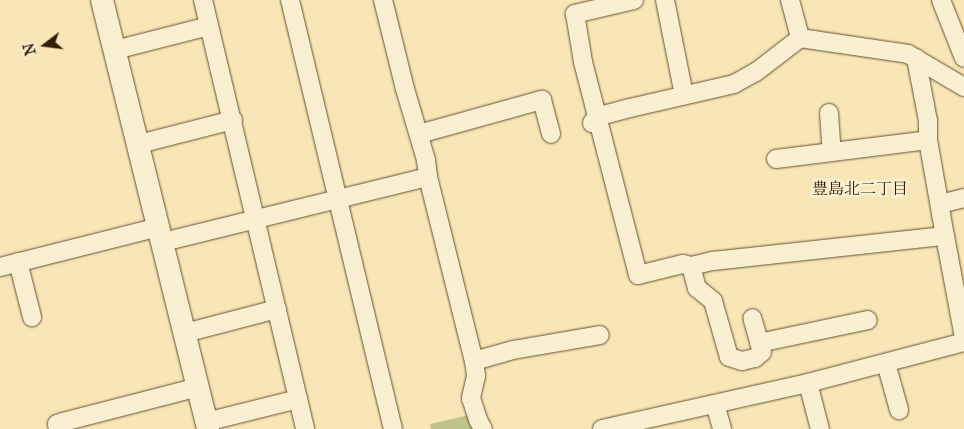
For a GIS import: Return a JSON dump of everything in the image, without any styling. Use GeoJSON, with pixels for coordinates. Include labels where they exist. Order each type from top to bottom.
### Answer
{"type":"FeatureCollection","features":[{"type":"Feature","properties":{"kind":"street"},"geometry":{"type":"LineString","coordinates":[[102,0],[186,333],[207,425],[298,399]]}},
{"type":"Feature","properties":{"kind":"street"},"geometry":{"type":"LineString","coordinates":[[203,0],[257,219],[305,429]]}},
{"type":"Feature","properties":{"kind":"street"},"geometry":{"type":"LineString","coordinates":[[290,0],[393,429]]}},
{"type":"Feature","properties":{"kind":"street"},"geometry":{"type":"LineString","coordinates":[[382,0],[426,160],[428,177],[474,361],[476,376],[471,398],[483,429]]}},
{"type":"Feature","properties":{"kind":"street"},"geometry":{"type":"LineString","coordinates":[[634,0],[575,14],[594,120],[638,275],[683,264],[691,266],[713,261],[945,236]]}},
{"type":"Feature","properties":{"kind":"street"},"geometry":{"type":"LineString","coordinates":[[665,0],[684,95]]}},
{"type":"Feature","properties":{"kind":"street"},"geometry":{"type":"LineString","coordinates":[[790,0],[800,38]]}},
{"type":"Feature","properties":{"kind":"street"},"geometry":{"type":"LineString","coordinates":[[941,0],[964,58]]}},
{"type":"Feature","properties":{"kind":"street"},"geometry":{"type":"LineString","coordinates":[[115,50],[209,26]]}},
{"type":"Feature","properties":{"kind":"street"},"geometry":{"type":"LineString","coordinates":[[594,120],[684,95],[734,84],[756,72],[800,38],[892,50],[916,58],[964,87]]}},
{"type":"Feature","properties":{"kind":"street"},"geometry":{"type":"LineString","coordinates":[[916,58],[928,121],[928,140],[945,236],[961,308],[964,338]]}},
{"type":"Feature","properties":{"kind":"street"},"geometry":{"type":"LineString","coordinates":[[419,134],[542,100],[551,134]]}},
{"type":"Feature","properties":{"kind":"street"},"geometry":{"type":"LineString","coordinates":[[829,112],[832,152]]}},
{"type":"Feature","properties":{"kind":"street"},"geometry":{"type":"LineString","coordinates":[[139,144],[233,120]]}},
{"type":"Feature","properties":{"kind":"street"},"geometry":{"type":"LineString","coordinates":[[776,159],[928,140]]}},
{"type":"Feature","properties":{"kind":"street"},"geometry":{"type":"LineString","coordinates":[[0,267],[161,235],[257,219],[428,177]]}},
{"type":"Feature","properties":{"kind":"street"},"geometry":{"type":"LineString","coordinates":[[940,204],[964,198]]}},
{"type":"Feature","properties":{"kind":"street"},"geometry":{"type":"LineString","coordinates":[[18,262],[32,317]]}},
{"type":"Feature","properties":{"kind":"street"},"geometry":{"type":"LineString","coordinates":[[691,266],[697,288],[713,300],[728,357],[742,361],[755,358],[762,352],[752,318]]}},
{"type":"Feature","properties":{"kind":"street"},"geometry":{"type":"LineString","coordinates":[[186,333],[277,309]]}},
{"type":"Feature","properties":{"kind":"street"},"geometry":{"type":"LineString","coordinates":[[759,343],[868,320]]}},
{"type":"Feature","properties":{"kind":"street"},"geometry":{"type":"LineString","coordinates":[[474,361],[513,350],[600,335]]}},
{"type":"Feature","properties":{"kind":"street"},"geometry":{"type":"LineString","coordinates":[[602,429],[808,383],[964,342]]}},
{"type":"Feature","properties":{"kind":"street"},"geometry":{"type":"LineString","coordinates":[[886,363],[899,410]]}},
{"type":"Feature","properties":{"kind":"street"},"geometry":{"type":"LineString","coordinates":[[808,383],[820,429]]}},
{"type":"Feature","properties":{"kind":"street"},"geometry":{"type":"LineString","coordinates":[[58,429],[57,424],[63,422],[198,387]]}},
{"type":"Feature","properties":{"kind":"street"},"geometry":{"type":"LineString","coordinates":[[715,404],[722,429]]}},
{"type":"Feature","properties":{"kind":"green space"},"geometry":{"type":"Polygon","coordinates":[[[469,415],[475,429],[431,429],[430,424],[469,415]]]}},
{"type":"Feature","properties":{"kind":"district","name":"豊島北二丁目"},"geometry":{"type":"Point","coordinates":[860,189]}}]}
